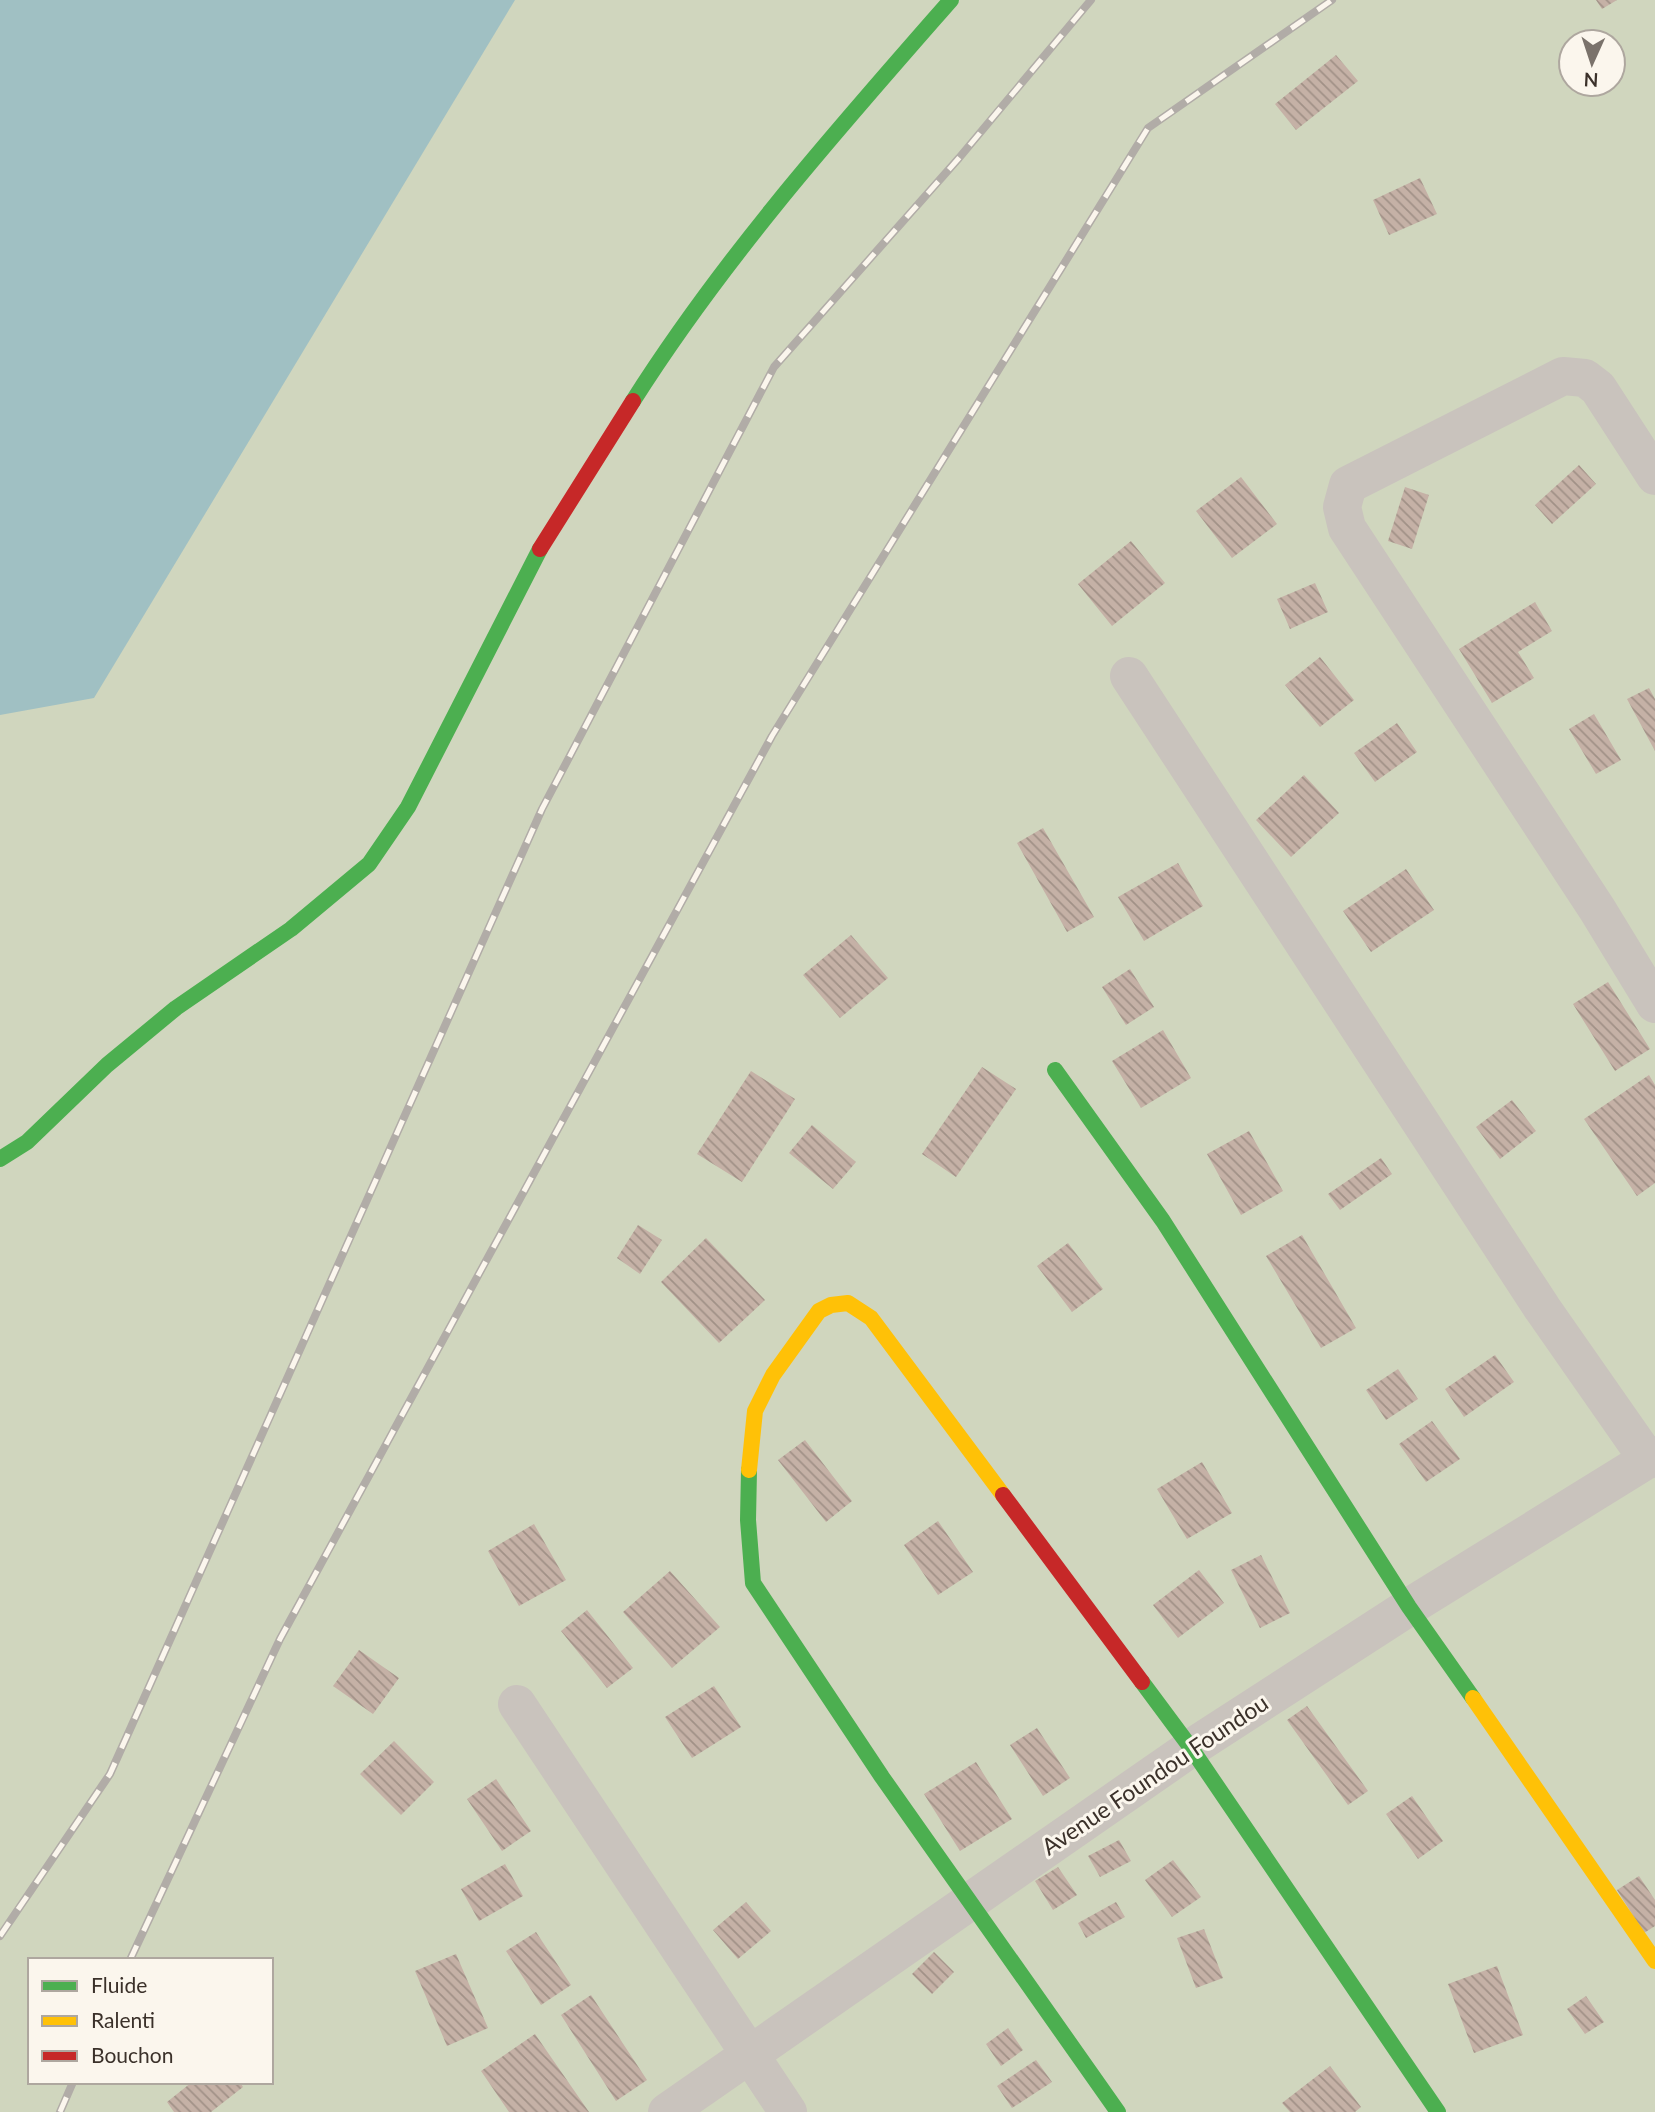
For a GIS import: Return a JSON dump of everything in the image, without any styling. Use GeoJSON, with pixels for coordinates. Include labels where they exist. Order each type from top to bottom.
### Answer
{"type":"FeatureCollection","features":[{"type":"Feature","properties":{"kind":"street"},"geometry":{"type":"LineString","coordinates":[[0,1159],[27,1142],[107,1065],[176,1008],[291,929],[369,864],[408,807],[541,547],[676,333],[785,190],[951,0]]}},
{"type":"Feature","properties":{"kind":"street"},"geometry":{"type":"LineString","coordinates":[[1655,476],[1598,388],[1585,378],[1563,376],[1348,485],[1342,508],[1347,528],[1597,909],[1655,1004]]}},
{"type":"Feature","properties":{"kind":"street"},"geometry":{"type":"LineString","coordinates":[[1129,676],[1542,1308],[1651,1457]]}},
{"type":"Feature","properties":{"kind":"street"},"geometry":{"type":"LineString","coordinates":[[1055,1070],[1163,1221],[1234,1328],[1409,1607],[1655,1961]]}},
{"type":"Feature","properties":{"kind":"street"},"geometry":{"type":"LineString","coordinates":[[1118,2112],[882,1777],[753,1583],[748,1554],[750,1451],[756,1407],[788,1353],[819,1311],[847,1302],[858,1306],[871,1318],[1191,1748],[1438,2112]]}},
{"type":"Feature","properties":{"kind":"street","name":"Avenue Foundou Foundou"},"geometry":{"type":"LineString","coordinates":[[667,2112],[1191,1748],[1409,1607],[1651,1457]]}},
{"type":"Feature","properties":{"kind":"street"},"geometry":{"type":"LineString","coordinates":[[517,1704],[788,2112]]}},
{"type":"Feature","properties":{"kind":"green space"},"geometry":{"type":"Polygon","coordinates":[[[0,0],[1655,0],[1655,2112],[0,2112],[0,0]]]}},
{"type":"Feature","properties":{"kind":"water"},"geometry":{"type":"Polygon","coordinates":[[[0,0],[515,0],[94,698],[0,715],[0,0]]]}},
{"type":"Feature","properties":{"kind":"building"},"geometry":{"type":"Polygon","coordinates":[[[1596,0],[1617,0],[1602,9],[1596,0]]]}},
{"type":"Feature","properties":{"kind":"building"},"geometry":{"type":"Polygon","coordinates":[[[1336,55],[1358,81],[1296,130],[1275,104],[1336,55]]]}},
{"type":"Feature","properties":{"kind":"building"},"geometry":{"type":"Polygon","coordinates":[[[1420,178],[1437,214],[1389,235],[1373,200],[1420,178]]]}},
{"type":"Feature","properties":{"kind":"building"},"geometry":{"type":"Polygon","coordinates":[[[1579,465],[1596,484],[1552,524],[1535,505],[1579,465]]]}},
{"type":"Feature","properties":{"kind":"building"},"geometry":{"type":"Polygon","coordinates":[[[1241,477],[1277,524],[1232,558],[1196,511],[1241,477]]]}},
{"type":"Feature","properties":{"kind":"building"},"geometry":{"type":"Polygon","coordinates":[[[1405,487],[1429,495],[1412,549],[1388,541],[1405,487]]]}},
{"type":"Feature","properties":{"kind":"building"},"geometry":{"type":"Polygon","coordinates":[[[1131,541],[1165,583],[1112,626],[1078,584],[1131,541]]]}},
{"type":"Feature","properties":{"kind":"building"},"geometry":{"type":"Polygon","coordinates":[[[1315,583],[1328,612],[1290,629],[1277,599],[1315,583]]]}},
{"type":"Feature","properties":{"kind":"building"},"geometry":{"type":"Polygon","coordinates":[[[1535,602],[1552,631],[1518,652],[1534,678],[1492,703],[1459,649],[1535,602]]]}},
{"type":"Feature","properties":{"kind":"building"},"geometry":{"type":"Polygon","coordinates":[[[1320,657],[1354,700],[1320,727],[1285,685],[1320,657]]]}},
{"type":"Feature","properties":{"kind":"building"},"geometry":{"type":"Polygon","coordinates":[[[1649,688],[1655,699],[1655,751],[1627,699],[1649,688]]]}},
{"type":"Feature","properties":{"kind":"building"},"geometry":{"type":"Polygon","coordinates":[[[1594,714],[1621,760],[1596,774],[1569,729],[1594,714]]]}},
{"type":"Feature","properties":{"kind":"building"},"geometry":{"type":"Polygon","coordinates":[[[1397,723],[1417,752],[1375,782],[1354,753],[1397,723]]]}},
{"type":"Feature","properties":{"kind":"building"},"geometry":{"type":"Polygon","coordinates":[[[1304,775],[1339,813],[1291,857],[1256,820],[1304,775]]]}},
{"type":"Feature","properties":{"kind":"building"},"geometry":{"type":"Polygon","coordinates":[[[1043,828],[1094,917],[1067,932],[1017,843],[1043,828]]]}},
{"type":"Feature","properties":{"kind":"building"},"geometry":{"type":"Polygon","coordinates":[[[1178,863],[1203,906],[1144,941],[1118,897],[1178,863]]]}},
{"type":"Feature","properties":{"kind":"building"},"geometry":{"type":"Polygon","coordinates":[[[1406,869],[1434,910],[1371,952],[1343,911],[1406,869]]]}},
{"type":"Feature","properties":{"kind":"building"},"geometry":{"type":"Polygon","coordinates":[[[851,935],[888,978],[840,1018],[803,975],[851,935]]]}},
{"type":"Feature","properties":{"kind":"building"},"geometry":{"type":"Polygon","coordinates":[[[1130,969],[1154,1007],[1126,1025],[1102,987],[1130,969]]]}},
{"type":"Feature","properties":{"kind":"building"},"geometry":{"type":"Polygon","coordinates":[[[1608,982],[1650,1049],[1615,1071],[1573,1004],[1608,982]]]}},
{"type":"Feature","properties":{"kind":"building"},"geometry":{"type":"Polygon","coordinates":[[[1163,1030],[1191,1078],[1141,1108],[1112,1061],[1163,1030]]]}},
{"type":"Feature","properties":{"kind":"building"},"geometry":{"type":"Polygon","coordinates":[[[982,1067],[1016,1089],[956,1177],[922,1154],[982,1067]]]}},
{"type":"Feature","properties":{"kind":"building"},"geometry":{"type":"Polygon","coordinates":[[[751,1071],[795,1099],[742,1182],[697,1154],[751,1071]]]}},
{"type":"Feature","properties":{"kind":"building"},"geometry":{"type":"Polygon","coordinates":[[[1649,1075],[1655,1085],[1655,1183],[1637,1196],[1584,1119],[1649,1075]]]}},
{"type":"Feature","properties":{"kind":"building"},"geometry":{"type":"Polygon","coordinates":[[[1512,1100],[1536,1131],[1500,1159],[1476,1127],[1512,1100]]]}},
{"type":"Feature","properties":{"kind":"building"},"geometry":{"type":"Polygon","coordinates":[[[812,1125],[856,1162],[833,1189],[789,1153],[812,1125]]]}},
{"type":"Feature","properties":{"kind":"building"},"geometry":{"type":"Polygon","coordinates":[[[1249,1131],[1283,1191],[1241,1215],[1207,1154],[1249,1131]]]}},
{"type":"Feature","properties":{"kind":"building"},"geometry":{"type":"Polygon","coordinates":[[[1381,1158],[1392,1174],[1340,1210],[1328,1194],[1381,1158]]]}},
{"type":"Feature","properties":{"kind":"building"},"geometry":{"type":"Polygon","coordinates":[[[638,1225],[662,1240],[640,1274],[617,1258],[638,1225]]]}},
{"type":"Feature","properties":{"kind":"building"},"geometry":{"type":"Polygon","coordinates":[[[1302,1235],[1356,1328],[1321,1348],[1266,1256],[1302,1235]]]}},
{"type":"Feature","properties":{"kind":"building"},"geometry":{"type":"Polygon","coordinates":[[[706,1238],[765,1300],[719,1343],[661,1282],[706,1238]]]}},
{"type":"Feature","properties":{"kind":"building"},"geometry":{"type":"Polygon","coordinates":[[[1068,1243],[1103,1289],[1072,1312],[1037,1266],[1068,1243]]]}},
{"type":"Feature","properties":{"kind":"building"},"geometry":{"type":"Polygon","coordinates":[[[1495,1355],[1514,1382],[1464,1417],[1445,1389],[1495,1355]]]}},
{"type":"Feature","properties":{"kind":"building"},"geometry":{"type":"Polygon","coordinates":[[[1398,1369],[1418,1399],[1386,1420],[1366,1390],[1398,1369]]]}},
{"type":"Feature","properties":{"kind":"building"},"geometry":{"type":"Polygon","coordinates":[[[1432,1421],[1460,1459],[1426,1482],[1399,1444],[1432,1421]]]}},
{"type":"Feature","properties":{"kind":"building"},"geometry":{"type":"Polygon","coordinates":[[[805,1440],[852,1501],[826,1522],[778,1460],[805,1440]]]}},
{"type":"Feature","properties":{"kind":"building"},"geometry":{"type":"Polygon","coordinates":[[[1202,1462],[1232,1513],[1187,1539],[1157,1489],[1202,1462]]]}},
{"type":"Feature","properties":{"kind":"building"},"geometry":{"type":"Polygon","coordinates":[[[938,1521],[973,1572],[938,1595],[904,1545],[938,1521]]]}},
{"type":"Feature","properties":{"kind":"building"},"geometry":{"type":"Polygon","coordinates":[[[534,1524],[566,1580],[519,1606],[488,1551],[534,1524]]]}},
{"type":"Feature","properties":{"kind":"building"},"geometry":{"type":"Polygon","coordinates":[[[1261,1555],[1290,1613],[1260,1628],[1231,1570],[1261,1555]]]}},
{"type":"Feature","properties":{"kind":"building"},"geometry":{"type":"Polygon","coordinates":[[[1199,1570],[1224,1603],[1178,1638],[1153,1605],[1199,1570]]]}},
{"type":"Feature","properties":{"kind":"building"},"geometry":{"type":"Polygon","coordinates":[[[670,1571],[720,1627],[672,1668],[623,1612],[670,1571]]]}},
{"type":"Feature","properties":{"kind":"building"},"geometry":{"type":"Polygon","coordinates":[[[587,1610],[633,1668],[607,1688],[561,1631],[587,1610]]]}},
{"type":"Feature","properties":{"kind":"building"},"geometry":{"type":"Polygon","coordinates":[[[359,1650],[399,1678],[373,1714],[333,1686],[359,1650]]]}},
{"type":"Feature","properties":{"kind":"building"},"geometry":{"type":"Polygon","coordinates":[[[714,1686],[741,1727],[692,1758],[665,1717],[714,1686]]]}},
{"type":"Feature","properties":{"kind":"building"},"geometry":{"type":"Polygon","coordinates":[[[1307,1706],[1368,1791],[1348,1805],[1287,1720],[1307,1706]]]}},
{"type":"Feature","properties":{"kind":"building"},"geometry":{"type":"Polygon","coordinates":[[[1037,1728],[1070,1778],[1043,1796],[1010,1745],[1037,1728]]]}},
{"type":"Feature","properties":{"kind":"building"},"geometry":{"type":"Polygon","coordinates":[[[394,1741],[434,1782],[401,1815],[360,1774],[394,1741]]]}},
{"type":"Feature","properties":{"kind":"building"},"geometry":{"type":"Polygon","coordinates":[[[976,1762],[1012,1819],[960,1851],[924,1794],[976,1762]]]}},
{"type":"Feature","properties":{"kind":"building"},"geometry":{"type":"Polygon","coordinates":[[[496,1779],[531,1831],[502,1851],[467,1799],[496,1779]]]}},
{"type":"Feature","properties":{"kind":"building"},"geometry":{"type":"Polygon","coordinates":[[[1412,1796],[1443,1841],[1418,1859],[1386,1814],[1412,1796]]]}},
{"type":"Feature","properties":{"kind":"building"},"geometry":{"type":"Polygon","coordinates":[[[1119,1840],[1131,1861],[1100,1877],[1088,1856],[1119,1840]]]}},
{"type":"Feature","properties":{"kind":"building"},"geometry":{"type":"Polygon","coordinates":[[[1173,1860],[1201,1897],[1172,1917],[1145,1880],[1173,1860]]]}},
{"type":"Feature","properties":{"kind":"building"},"geometry":{"type":"Polygon","coordinates":[[[505,1864],[523,1896],[479,1921],[461,1889],[505,1864]]]}},
{"type":"Feature","properties":{"kind":"building"},"geometry":{"type":"Polygon","coordinates":[[[1058,1867],[1077,1895],[1053,1910],[1035,1881],[1058,1867]]]}},
{"type":"Feature","properties":{"kind":"building"},"geometry":{"type":"Polygon","coordinates":[[[1639,1876],[1655,1900],[1655,1926],[1644,1933],[1617,1890],[1639,1876]]]}},
{"type":"Feature","properties":{"kind":"building"},"geometry":{"type":"Polygon","coordinates":[[[746,1902],[771,1931],[738,1959],[713,1930],[746,1902]]]}},
{"type":"Feature","properties":{"kind":"building"},"geometry":{"type":"Polygon","coordinates":[[[1116,1902],[1125,1917],[1086,1938],[1078,1923],[1116,1902]]]}},
{"type":"Feature","properties":{"kind":"building"},"geometry":{"type":"Polygon","coordinates":[[[1204,1929],[1223,1978],[1196,1988],[1177,1938],[1204,1929]]]}},
{"type":"Feature","properties":{"kind":"building"},"geometry":{"type":"Polygon","coordinates":[[[536,1932],[571,1985],[541,2005],[506,1951],[536,1932]]]}},
{"type":"Feature","properties":{"kind":"building"},"geometry":{"type":"Polygon","coordinates":[[[934,1952],[954,1972],[932,1994],[912,1974],[934,1952]]]}},
{"type":"Feature","properties":{"kind":"building"},"geometry":{"type":"Polygon","coordinates":[[[456,1954],[488,2028],[447,2046],[415,1971],[456,1954]]]}},
{"type":"Feature","properties":{"kind":"building"},"geometry":{"type":"Polygon","coordinates":[[[1497,1966],[1523,2035],[1474,2053],[1448,1984],[1497,1966]]]}},
{"type":"Feature","properties":{"kind":"building"},"geometry":{"type":"Polygon","coordinates":[[[591,1995],[647,2080],[616,2101],[561,2015],[591,1995]]]}},
{"type":"Feature","properties":{"kind":"building"},"geometry":{"type":"Polygon","coordinates":[[[1586,1996],[1604,2022],[1585,2034],[1567,2009],[1586,1996]]]}},
{"type":"Feature","properties":{"kind":"building"},"geometry":{"type":"Polygon","coordinates":[[[1008,2028],[1023,2050],[1001,2066],[986,2044],[1008,2028]]]}},
{"type":"Feature","properties":{"kind":"building"},"geometry":{"type":"Polygon","coordinates":[[[535,2034],[589,2112],[509,2112],[481,2071],[535,2034]]]}},
{"type":"Feature","properties":{"kind":"building"},"geometry":{"type":"Polygon","coordinates":[[[1036,2060],[1052,2082],[1012,2108],[997,2086],[1036,2060]]]}},
{"type":"Feature","properties":{"kind":"building"},"geometry":{"type":"Polygon","coordinates":[[[1330,2066],[1361,2107],[1355,2112],[1290,2112],[1282,2103],[1330,2066]]]}},
{"type":"Feature","properties":{"kind":"building"},"geometry":{"type":"Polygon","coordinates":[[[190,2084],[241,2084],[243,2087],[211,2112],[174,2112],[167,2102],[190,2084]]]}},
{"type":"Feature","properties":{"kind":"railway"},"geometry":{"type":"LineString","coordinates":[[0,1936],[110,1774],[542,809],[774,367],[959,158],[1091,0]]}},
{"type":"Feature","properties":{"kind":"railway"},"geometry":{"type":"LineString","coordinates":[[131,1958],[280,1639],[772,736],[1148,128],[1332,0]]}},
{"type":"Feature","properties":{"kind":"railway"},"geometry":{"type":"LineString","coordinates":[[60,2112],[72,2084]]}},
{"type":"Feature","properties":{"kind":"traffic: fast"},"geometry":{"type":"LineString","coordinates":[[633,401],[668,347],[744,244],[825,145],[951,0]]}},
{"type":"Feature","properties":{"kind":"traffic: fast"},"geometry":{"type":"LineString","coordinates":[[0,1159],[27,1142],[107,1065],[176,1008],[291,929],[369,864],[408,807],[540,549]]}},
{"type":"Feature","properties":{"kind":"traffic: fast"},"geometry":{"type":"LineString","coordinates":[[1055,1070],[1163,1221],[1409,1607],[1473,1698]]}},
{"type":"Feature","properties":{"kind":"traffic: fast"},"geometry":{"type":"LineString","coordinates":[[749,1470],[748,1520],[753,1583],[882,1777],[1118,2112]]}},
{"type":"Feature","properties":{"kind":"traffic: fast"},"geometry":{"type":"LineString","coordinates":[[1142,1682],[1191,1748],[1438,2112]]}},
{"type":"Feature","properties":{"kind":"traffic: slow"},"geometry":{"type":"LineString","coordinates":[[749,1470],[755,1411],[773,1375],[819,1311],[831,1305],[848,1303],[871,1318],[1003,1495]]}},
{"type":"Feature","properties":{"kind":"traffic: slow"},"geometry":{"type":"LineString","coordinates":[[1473,1698],[1655,1961]]}},
{"type":"Feature","properties":{"kind":"traffic: jam"},"geometry":{"type":"LineString","coordinates":[[540,549],[633,401]]}},
{"type":"Feature","properties":{"kind":"traffic: jam"},"geometry":{"type":"LineString","coordinates":[[1003,1495],[1142,1682]]}}]}
